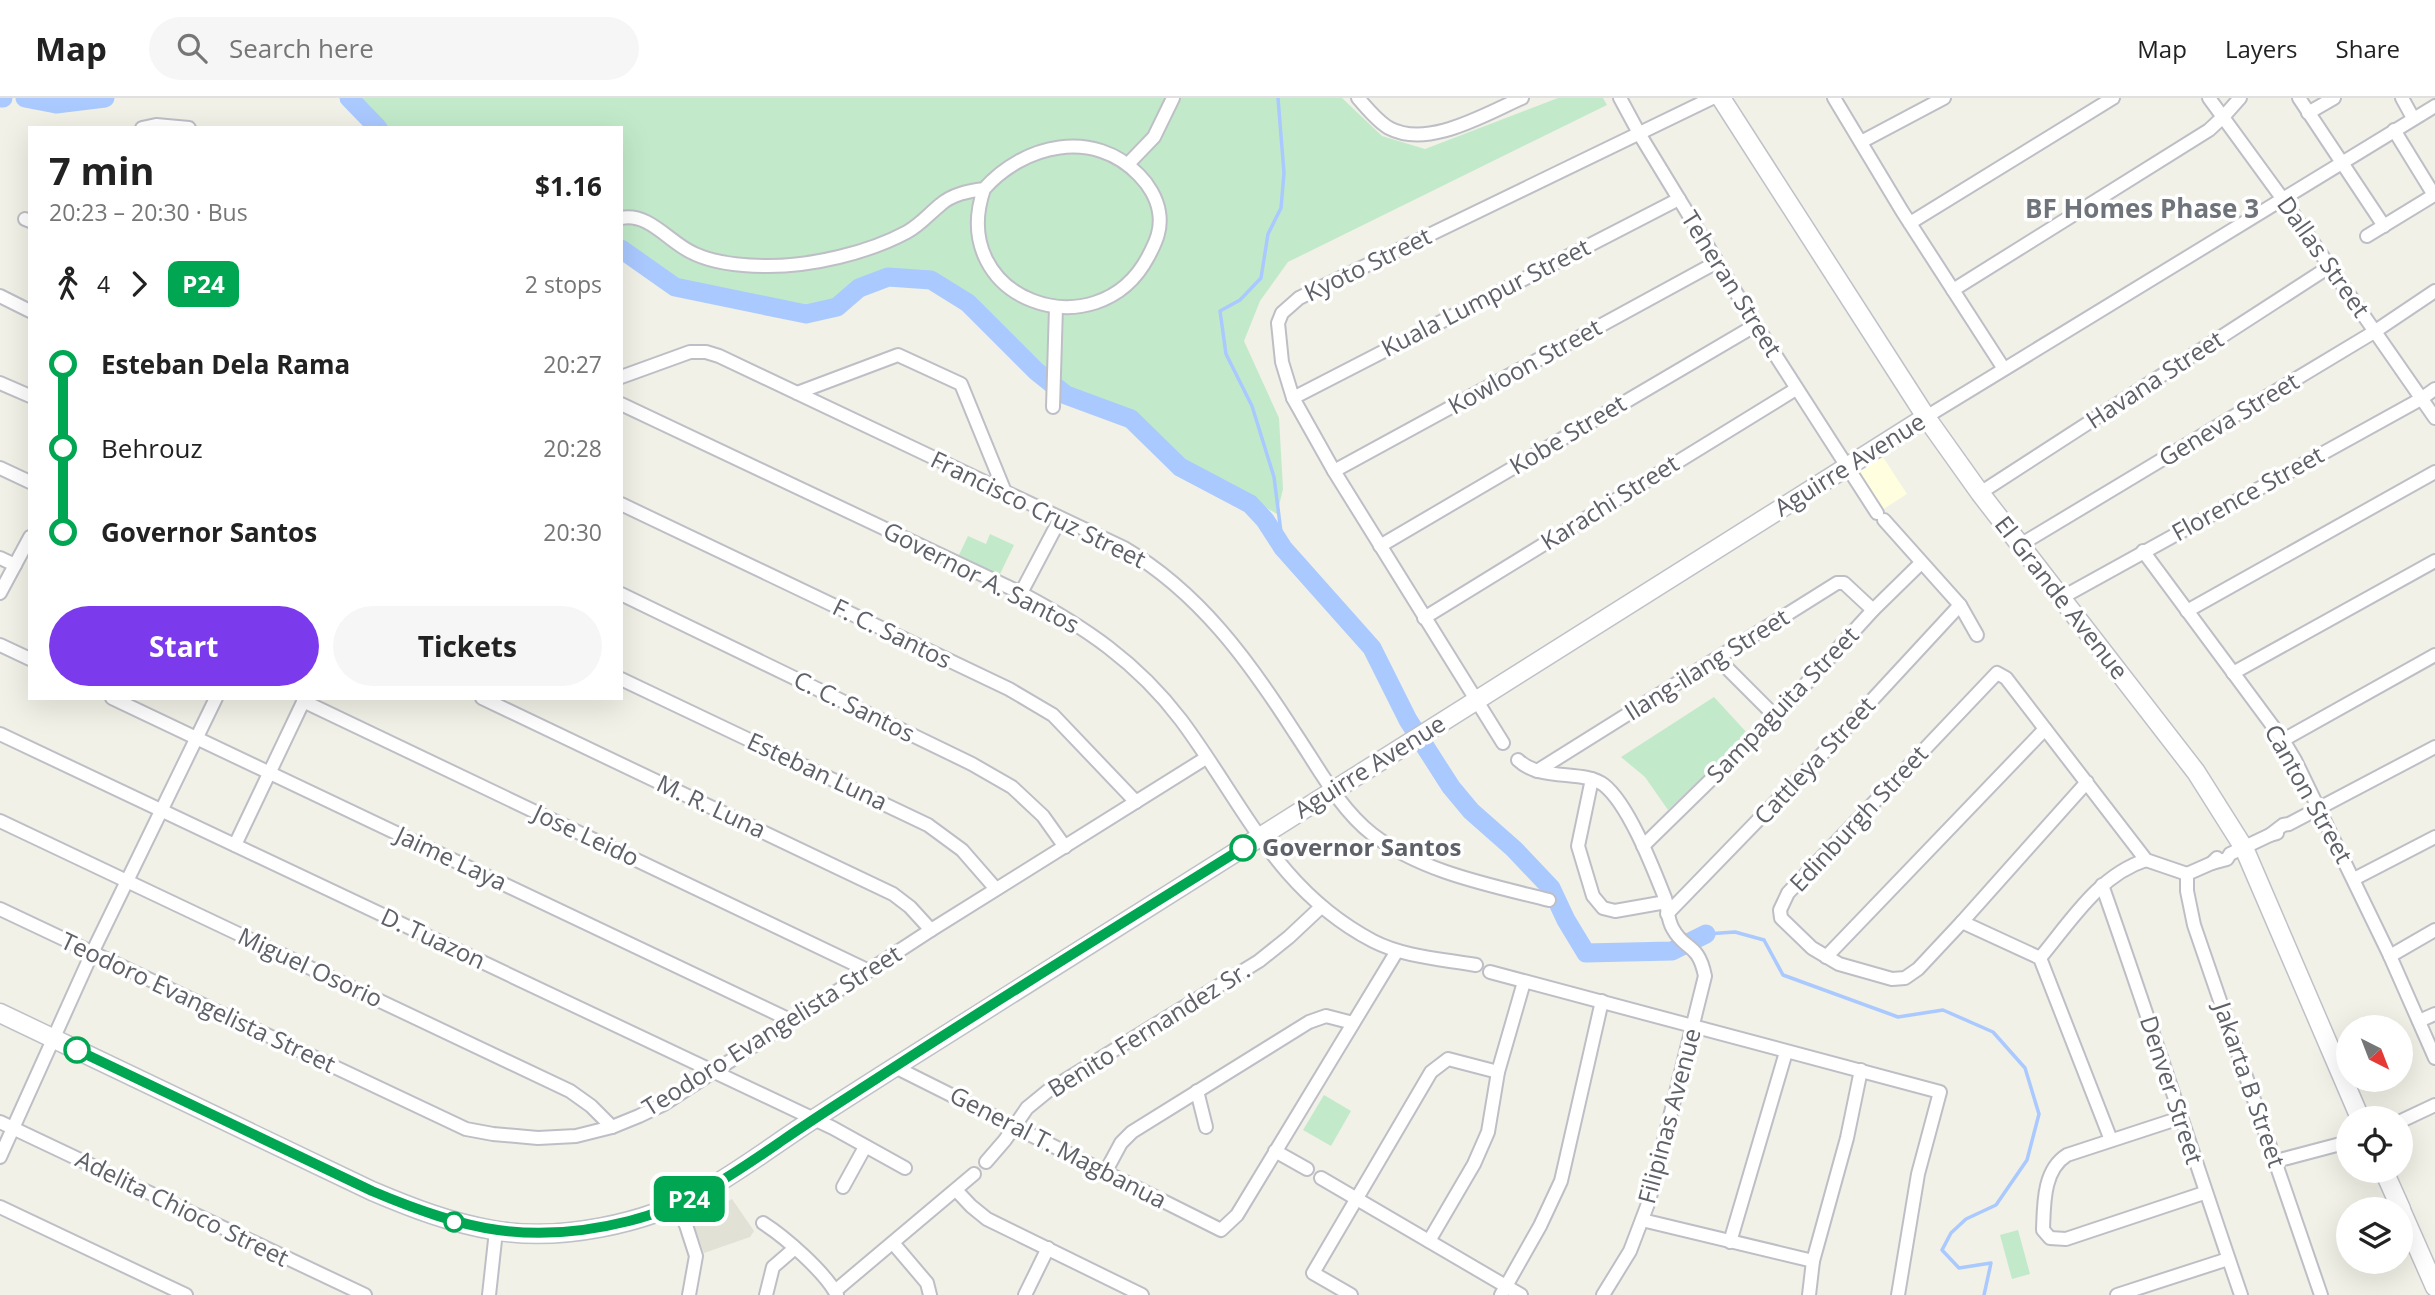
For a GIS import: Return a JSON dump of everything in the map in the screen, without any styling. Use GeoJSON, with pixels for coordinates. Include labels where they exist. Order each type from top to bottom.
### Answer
{"type":"FeatureCollection","features":[{"type":"Feature","properties":{"kind":"street"},"geometry":{"type":"LineString","coordinates":[[1128,164],[1154,137],[1173,98]]}},
{"type":"Feature","properties":{"kind":"street"},"geometry":{"type":"LineString","coordinates":[[1358,98],[1387,127],[1401,133],[1422,136],[1440,132],[1522,98]]}},
{"type":"Feature","properties":{"kind":"street","name":"Teheran Street"},"geometry":{"type":"LineString","coordinates":[[1620,98],[1717,262],[1847,467],[1881,517],[1960,604],[1977,635]]}},
{"type":"Feature","properties":{"kind":"street","name":"Kyoto Street"},"geometry":{"type":"LineString","coordinates":[[1503,743],[1334,471],[1293,398],[1285,380],[1278,323],[1289,304],[1712,98]]}},
{"type":"Feature","properties":{"kind":"street","name":"El Grande Avenue"},"geometry":{"type":"LineString","coordinates":[[1722,98],[1926,417],[1980,493],[2196,772],[2237,851],[2354,1106]]}},
{"type":"Feature","properties":{"kind":"street"},"geometry":{"type":"LineString","coordinates":[[1834,98],[2004,369]]}},
{"type":"Feature","properties":{"kind":"street"},"geometry":{"type":"LineString","coordinates":[[1861,142],[1944,98]]}},
{"type":"Feature","properties":{"kind":"street"},"geometry":{"type":"LineString","coordinates":[[1910,223],[2112,98]]}},
{"type":"Feature","properties":{"kind":"street","name":"Dallas Street"},"geometry":{"type":"LineString","coordinates":[[2209,98],[2435,418]]}},
{"type":"Feature","properties":{"kind":"street"},"geometry":{"type":"LineString","coordinates":[[1953,290],[2179,149],[2224,117],[2240,98]]}},
{"type":"Feature","properties":{"kind":"street"},"geometry":{"type":"LineString","coordinates":[[2299,98],[2384,226]]}},
{"type":"Feature","properties":{"kind":"street"},"geometry":{"type":"LineString","coordinates":[[2308,113],[2334,98]]}},
{"type":"Feature","properties":{"kind":"street"},"geometry":{"type":"LineString","coordinates":[[2402,98],[2413,118]]}},
{"type":"Feature","properties":{"kind":"street","name":"Aguirre Avenue"},"geometry":{"type":"LineString","coordinates":[[0,1013],[372,1191],[460,1224],[496,1231],[564,1232],[631,1221],[675,1205],[726,1178],[813,1119],[1926,417],[2435,106]]}},
{"type":"Feature","properties":{"kind":"street"},"geometry":{"type":"LineString","coordinates":[[2367,236],[2434,195],[2394,130]]}},
{"type":"Feature","properties":{"kind":"street"},"geometry":{"type":"LineString","coordinates":[[1063,147],[1086,147],[1112,154],[1128,164],[1143,179],[1159,209],[1160,225],[1157,241],[1145,262],[1120,289],[1091,303],[1056,307],[1040,305],[1017,294],[996,275],[986,259],[978,225],[978,205],[984,189],[997,174],[1037,153],[1063,147]]}},
{"type":"Feature","properties":{"kind":"street"},"geometry":{"type":"LineString","coordinates":[[623,218],[633,216],[642,219],[679,246],[707,259],[767,266],[799,264],[828,259],[897,237],[921,223],[948,199],[972,190],[984,189]]}},
{"type":"Feature","properties":{"kind":"street","name":"Kuala Lumpur Street"},"geometry":{"type":"LineString","coordinates":[[1293,398],[1679,199]]}},
{"type":"Feature","properties":{"kind":"street","name":"Kowloon Street"},"geometry":{"type":"LineString","coordinates":[[1334,471],[1717,262]]}},
{"type":"Feature","properties":{"kind":"street","name":"Havana Street"},"geometry":{"type":"LineString","coordinates":[[1980,493],[2329,267]]}},
{"type":"Feature","properties":{"kind":"street","name":"Geneva Street"},"geometry":{"type":"LineString","coordinates":[[2020,545],[2374,332],[2435,291]]}},
{"type":"Feature","properties":{"kind":"street"},"geometry":{"type":"LineString","coordinates":[[0,296],[28,310]]}},
{"type":"Feature","properties":{"kind":"street"},"geometry":{"type":"LineString","coordinates":[[1053,401],[1056,307]]}},
{"type":"Feature","properties":{"kind":"street","name":"Kobe Street"},"geometry":{"type":"LineString","coordinates":[[1380,546],[1756,325]]}},
{"type":"Feature","properties":{"kind":"street","name":"Francisco Cruz Street"},"geometry":{"type":"LineString","coordinates":[[623,376],[690,352],[706,352],[1124,548],[1161,572],[1187,594],[1238,650],[1350,813],[1373,835],[1445,872],[1549,900]]}},
{"type":"Feature","properties":{"kind":"street"},"geometry":{"type":"LineString","coordinates":[[797,393],[898,355],[961,384],[1005,492]]}},
{"type":"Feature","properties":{"kind":"street"},"geometry":{"type":"LineString","coordinates":[[0,383],[28,395]]}},
{"type":"Feature","properties":{"kind":"street","name":"Karachi Street"},"geometry":{"type":"LineString","coordinates":[[1424,618],[1796,389]]}},
{"type":"Feature","properties":{"kind":"street","name":"Florence Street"},"geometry":{"type":"LineString","coordinates":[[2062,598],[2435,389]]}},
{"type":"Feature","properties":{"kind":"street","name":"Governor A. Santos"},"geometry":{"type":"LineString","coordinates":[[623,405],[1021,593],[1070,619],[1129,663],[1181,720],[1259,838],[1294,881],[1321,907],[1373,941],[1397,951],[1476,965]]}},
{"type":"Feature","properties":{"kind":"street"},"geometry":{"type":"LineString","coordinates":[[0,468],[28,481]]}},
{"type":"Feature","properties":{"kind":"street"},"geometry":{"type":"LineString","coordinates":[[2187,611],[2435,472]]}},
{"type":"Feature","properties":{"kind":"street","name":"F. C. Santos"},"geometry":{"type":"LineString","coordinates":[[623,505],[1009,689],[1052,715],[1136,802]]}},
{"type":"Feature","properties":{"kind":"street"},"geometry":{"type":"LineString","coordinates":[[1021,593],[1060,519]]}},
{"type":"Feature","properties":{"kind":"street"},"geometry":{"type":"LineString","coordinates":[[0,593],[28,541]]}},
{"type":"Feature","properties":{"kind":"street","name":"Canton Street"},"geometry":{"type":"LineString","coordinates":[[2143,551],[2283,740],[2354,879],[2435,1058]]}},
{"type":"Feature","properties":{"kind":"street"},"geometry":{"type":"LineString","coordinates":[[0,558],[15,565]]}},
{"type":"Feature","properties":{"kind":"street"},"geometry":{"type":"LineString","coordinates":[[2233,673],[2435,561]]}},
{"type":"Feature","properties":{"kind":"street","name":"Sampaguita Street"},"geometry":{"type":"LineString","coordinates":[[1643,846],[1775,716],[1921,563]]}},
{"type":"Feature","properties":{"kind":"street","name":"Ilang-ilang Street"},"geometry":{"type":"LineString","coordinates":[[1536,771],[1837,583],[1844,583],[1873,611]]}},
{"type":"Feature","properties":{"kind":"street","name":"C. C. Santos"},"geometry":{"type":"LineString","coordinates":[[623,595],[972,764],[1012,787],[1043,816],[1065,847]]}},
{"type":"Feature","properties":{"kind":"street","name":"Cattleya Street"},"geometry":{"type":"LineString","coordinates":[[1667,908],[1798,780],[1960,604]]}},
{"type":"Feature","properties":{"kind":"street"},"geometry":{"type":"LineString","coordinates":[[0,645],[28,658]]}},
{"type":"Feature","properties":{"kind":"street"},"geometry":{"type":"LineString","coordinates":[[2283,740],[2435,655]]}},
{"type":"Feature","properties":{"kind":"street"},"geometry":{"type":"LineString","coordinates":[[1718,659],[1775,716]]}},
{"type":"Feature","properties":{"kind":"street","name":"Edinburgh Street"},"geometry":{"type":"LineString","coordinates":[[2045,729],[2001,673],[1993,676],[1787,893],[1780,909],[1781,918],[1796,935],[1825,957],[1892,979],[1905,978],[1918,969],[1962,922],[2087,782]]}},
{"type":"Feature","properties":{"kind":"street","name":"Esteban Luna"},"geometry":{"type":"LineString","coordinates":[[623,680],[928,825],[962,850],[996,889]]}},
{"type":"Feature","properties":{"kind":"street"},"geometry":{"type":"LineString","coordinates":[[0,1157],[92,953],[215,700]]}},
{"type":"Feature","properties":{"kind":"street"},"geometry":{"type":"LineString","coordinates":[[235,845],[304,700]]}},
{"type":"Feature","properties":{"kind":"street","name":"Jose Leido"},"geometry":{"type":"LineString","coordinates":[[304,700],[869,971]]}},
{"type":"Feature","properties":{"kind":"street","name":"M. R. Luna"},"geometry":{"type":"LineString","coordinates":[[486,700],[892,894],[910,906],[931,930]]}},
{"type":"Feature","properties":{"kind":"street","name":"Jaime Laya"},"geometry":{"type":"LineString","coordinates":[[129,702],[269,773],[790,1020]]}},
{"type":"Feature","properties":{"kind":"street"},"geometry":{"type":"LineString","coordinates":[[1825,957],[2045,729],[2146,860],[2186,874],[2225,854],[2281,832],[2289,824],[2435,747]]}},
{"type":"Feature","properties":{"kind":"street","name":"D. Tuazon"},"geometry":{"type":"LineString","coordinates":[[0,734],[813,1119],[905,1168]]}},
{"type":"Feature","properties":{"kind":"street","name":"Teodoro Evangelista Street"},"geometry":{"type":"LineString","coordinates":[[0,909],[466,1129],[538,1138],[576,1136],[612,1127],[664,1104],[790,1020],[1206,758]]}},
{"type":"Feature","properties":{"kind":"street"},"geometry":{"type":"LineString","coordinates":[[1518,760],[1536,771],[1592,779],[1578,846],[1593,896],[1603,908],[1615,911],[1667,908]]}},
{"type":"Feature","properties":{"kind":"street","name":"Filipinas Avenue"},"geometry":{"type":"LineString","coordinates":[[1592,779],[1603,784],[1615,797],[1643,846],[1675,932],[1702,960],[1705,976],[1642,1220],[1630,1251],[1604,1295]]}},
{"type":"Feature","properties":{"kind":"street","name":"Miguel Osorio"},"geometry":{"type":"LineString","coordinates":[[0,821],[570,1091],[591,1106],[612,1127]]}},
{"type":"Feature","properties":{"kind":"street"},"geometry":{"type":"LineString","coordinates":[[2354,879],[2435,837]]}},
{"type":"Feature","properties":{"kind":"street"},"geometry":{"type":"LineString","coordinates":[[2040,958],[2102,885],[2116,873],[2146,860]]}},
{"type":"Feature","properties":{"kind":"street","name":"Jakarta B Street"},"geometry":{"type":"LineString","coordinates":[[2186,874],[2194,925],[2321,1295]]}},
{"type":"Feature","properties":{"kind":"street","name":"Denver Street"},"geometry":{"type":"LineString","coordinates":[[2102,885],[2164,1063],[2204,1193],[2241,1295]]}},
{"type":"Feature","properties":{"kind":"street","name":"Benito Fernandez Sr."},"geometry":{"type":"LineString","coordinates":[[986,1162],[1027,1108],[1049,1090],[1259,961],[1321,907]]}},
{"type":"Feature","properties":{"kind":"street"},"geometry":{"type":"LineString","coordinates":[[1962,922],[2040,958],[2111,1140]]}},
{"type":"Feature","properties":{"kind":"street"},"geometry":{"type":"LineString","coordinates":[[2390,956],[2435,930]]}},
{"type":"Feature","properties":{"kind":"street"},"geometry":{"type":"LineString","coordinates":[[1307,1169],[1275,1151],[1397,951]]}},
{"type":"Feature","properties":{"kind":"street"},"geometry":{"type":"LineString","coordinates":[[1490,972],[1940,1092],[1919,1174],[1898,1295]]}},
{"type":"Feature","properties":{"kind":"street"},"geometry":{"type":"LineString","coordinates":[[1429,1241],[1474,1164],[1488,1132],[1498,1072],[1524,982]]}},
{"type":"Feature","properties":{"kind":"street"},"geometry":{"type":"LineString","coordinates":[[1504,1291],[1561,1181],[1602,1001]]}},
{"type":"Feature","properties":{"kind":"street"},"geometry":{"type":"LineString","coordinates":[[2420,1021],[2435,1013]]}},
{"type":"Feature","properties":{"kind":"street"},"geometry":{"type":"LineString","coordinates":[[1106,1171],[1121,1143],[1132,1132],[1309,1022],[1326,1016],[1353,1023]]}},
{"type":"Feature","properties":{"kind":"street"},"geometry":{"type":"LineString","coordinates":[[1730,1242],[1786,1052]]}},
{"type":"Feature","properties":{"kind":"street"},"geometry":{"type":"LineString","coordinates":[[1351,1295],[1313,1273],[1431,1072],[1448,1059],[1498,1072]]}},
{"type":"Feature","properties":{"kind":"street","name":"General T. Magbanua"},"geometry":{"type":"LineString","coordinates":[[895,1067],[1221,1230],[1237,1215],[1275,1151]]}},
{"type":"Feature","properties":{"kind":"street"},"geometry":{"type":"LineString","coordinates":[[1809,1295],[1813,1261],[1847,1138],[1861,1070]]}},
{"type":"Feature","properties":{"kind":"street"},"geometry":{"type":"LineString","coordinates":[[1197,1091],[1206,1127]]}},
{"type":"Feature","properties":{"kind":"street"},"geometry":{"type":"LineString","coordinates":[[2413,1115],[2435,1105]]}},
{"type":"Feature","properties":{"kind":"street"},"geometry":{"type":"LineString","coordinates":[[2180,1118],[2067,1155],[2054,1166],[2044,1204],[2043,1230],[2046,1235],[2066,1239],[2204,1193]]}},
{"type":"Feature","properties":{"kind":"street","name":"Adelita Chioco Street"},"geometry":{"type":"LineString","coordinates":[[0,1122],[365,1295]]}},
{"type":"Feature","properties":{"kind":"street"},"geometry":{"type":"LineString","coordinates":[[2276,1161],[2336,1145]]}},
{"type":"Feature","properties":{"kind":"street"},"geometry":{"type":"LineString","coordinates":[[843,1187],[865,1147]]}},
{"type":"Feature","properties":{"kind":"street"},"geometry":{"type":"LineString","coordinates":[[763,1223],[783,1236],[836,1293],[974,1174]]}},
{"type":"Feature","properties":{"kind":"street"},"geometry":{"type":"LineString","coordinates":[[1321,1178],[1429,1241],[1504,1291],[1521,1295]]}},
{"type":"Feature","properties":{"kind":"street"},"geometry":{"type":"LineString","coordinates":[[956,1190],[988,1219],[1048,1248],[1119,1290],[1142,1295]]}},
{"type":"Feature","properties":{"kind":"street"},"geometry":{"type":"LineString","coordinates":[[675,1205],[686,1226],[696,1256],[689,1295]]}},
{"type":"Feature","properties":{"kind":"street"},"geometry":{"type":"LineString","coordinates":[[0,1207],[186,1295]]}},
{"type":"Feature","properties":{"kind":"street"},"geometry":{"type":"LineString","coordinates":[[1642,1220],[1813,1261]]}},
{"type":"Feature","properties":{"kind":"street"},"geometry":{"type":"LineString","coordinates":[[489,1295],[496,1231]]}},
{"type":"Feature","properties":{"kind":"street"},"geometry":{"type":"LineString","coordinates":[[2413,1237],[2435,1287]]}},
{"type":"Feature","properties":{"kind":"street"},"geometry":{"type":"LineString","coordinates":[[893,1242],[922,1276],[930,1295]]}},
{"type":"Feature","properties":{"kind":"street"},"geometry":{"type":"LineString","coordinates":[[766,1295],[773,1267],[795,1248]]}},
{"type":"Feature","properties":{"kind":"street"},"geometry":{"type":"LineString","coordinates":[[1025,1295],[1048,1248]]}},
{"type":"Feature","properties":{"kind":"street"},"geometry":{"type":"LineString","coordinates":[[2117,1295],[2228,1259]]}},
{"type":"Feature","properties":{"kind":"shaded area"},"geometry":{"type":"Polygon","coordinates":[[[349,98],[1342,98],[1382,136],[1425,149],[1558,98],[1603,98],[1607,105],[1288,262],[1260,301],[1244,341],[1279,418],[1283,489],[1277,514],[1184,461],[1135,413],[1066,395],[1036,371],[968,303],[931,280],[888,277],[859,288],[837,307],[806,314],[675,287],[623,250],[623,126],[376,126],[349,98]]]}},
{"type":"Feature","properties":{"kind":"shaded area"},"geometry":{"type":"Polygon","coordinates":[[[1883,457],[1907,494],[1882,510],[1860,471],[1883,457]]]}},
{"type":"Feature","properties":{"kind":"shaded area"},"geometry":{"type":"Polygon","coordinates":[[[990,534],[1014,545],[999,576],[958,557],[968,536],[986,544],[990,534]]]}},
{"type":"Feature","properties":{"kind":"shaded area"},"geometry":{"type":"Polygon","coordinates":[[[1714,697],[1748,734],[1668,810],[1645,777],[1621,757],[1714,697]]]}},
{"type":"Feature","properties":{"kind":"shaded area"},"geometry":{"type":"Polygon","coordinates":[[[1324,1095],[1351,1111],[1331,1146],[1303,1130],[1324,1095]]]}},
{"type":"Feature","properties":{"kind":"shaded area"},"geometry":{"type":"Polygon","coordinates":[[[732,1199],[754,1231],[750,1237],[704,1253],[692,1220],[732,1199]]]}},
{"type":"Feature","properties":{"kind":"shaded area"},"geometry":{"type":"Polygon","coordinates":[[[2018,1230],[2030,1274],[2012,1279],[2000,1235],[2018,1230]]]}},
{"type":"Feature","properties":{"kind":"waterway"},"geometry":{"type":"LineString","coordinates":[[25,98],[56,104],[105,98]]}},
{"type":"Feature","properties":{"kind":"waterway"},"geometry":{"type":"LineString","coordinates":[[349,98],[376,126]]}},
{"type":"Feature","properties":{"kind":"waterway"},"geometry":{"type":"LineString","coordinates":[[1278,98],[1284,173],[1281,208],[1268,234],[1261,278],[1240,300],[1220,311],[1226,354],[1252,406],[1274,477],[1283,548]]}},
{"type":"Feature","properties":{"kind":"waterway"},"geometry":{"type":"LineString","coordinates":[[623,250],[675,287],[806,314],[837,307],[859,288],[888,277],[931,280],[968,303],[1036,371],[1066,395],[1131,419],[1180,467],[1250,504],[1265,520],[1283,548],[1372,648],[1408,720],[1451,787],[1471,811],[1514,849],[1551,888],[1586,953],[1672,951],[1706,934]]}},
{"type":"Feature","properties":{"kind":"waterway"},"geometry":{"type":"LineString","coordinates":[[1706,934],[1735,932],[1764,940],[1783,975],[1898,1017],[1943,1010],[1993,1032],[2025,1068],[2039,1114],[2027,1160],[1996,1205],[1966,1219],[1951,1233],[1942,1250],[1959,1268],[1991,1263],[1984,1295]]}},
{"type":"Feature","properties":{"kind":"bus line","name":"P24"},"geometry":{"type":"LineString","coordinates":[[77,1050],[372,1191],[420,1211],[460,1224],[496,1231],[564,1232],[599,1227],[631,1221],[701,1193],[813,1119],[1243,848]]}},
{"type":"Feature","properties":{"kind":"place","name":"Governor Santos"},"geometry":{"type":"Point","coordinates":[1243,848]}},
{"type":"Feature","properties":{"kind":"district","name":"BF Homes Phase 3"},"geometry":{"type":"Point","coordinates":[2142,209]}}]}
